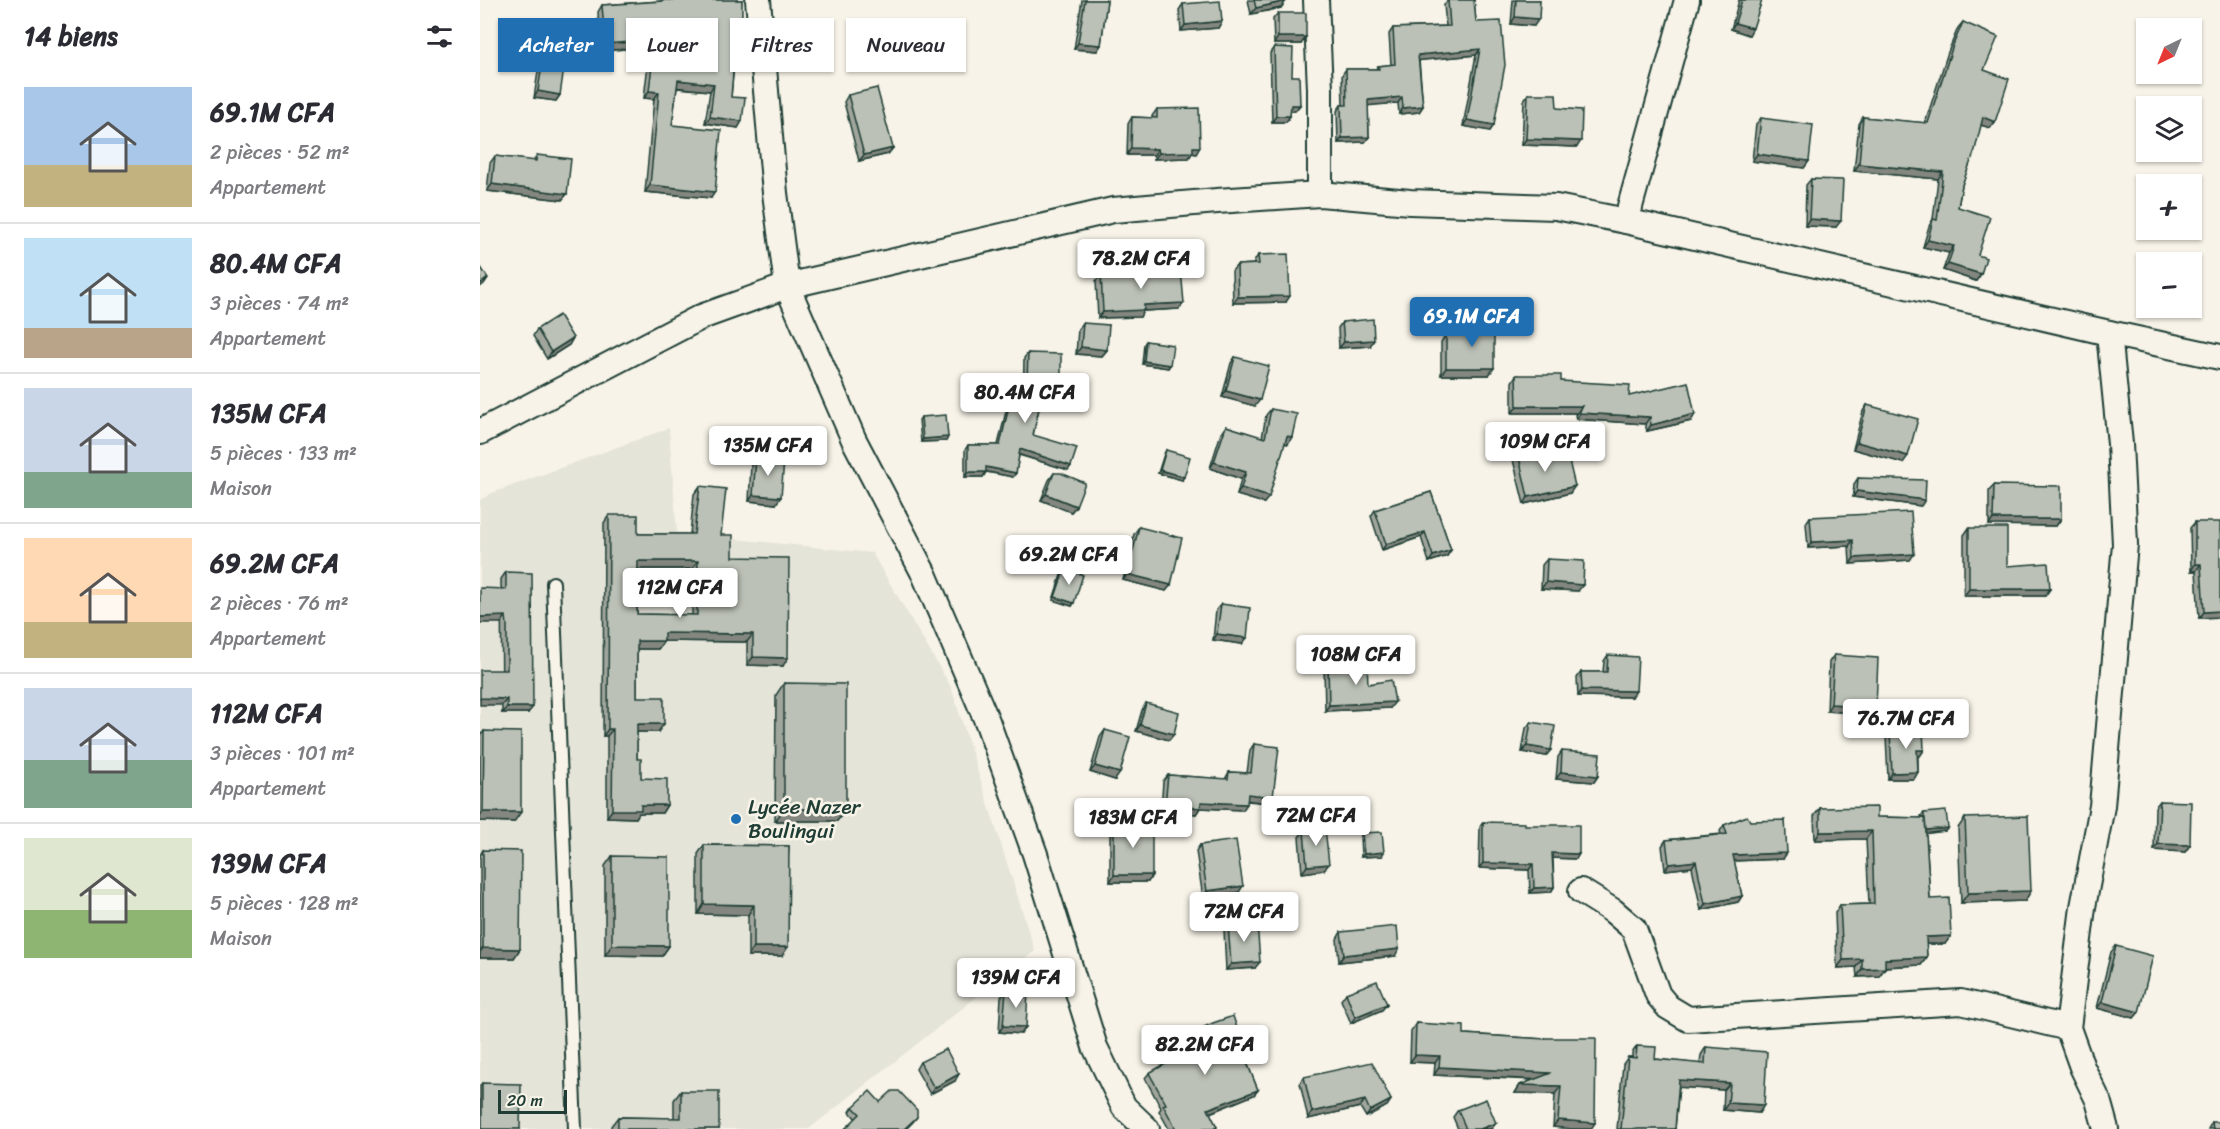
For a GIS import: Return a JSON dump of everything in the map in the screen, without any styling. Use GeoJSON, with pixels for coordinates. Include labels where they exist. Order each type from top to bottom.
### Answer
{"type":"FeatureCollection","features":[{"type":"Feature","properties":{"kind":"street"},"geometry":{"type":"LineString","coordinates":[[758,0],[775,194],[788,286],[854,440],[924,574],[987,721],[1035,854],[1095,1047],[1124,1107],[1147,1129]]}},
{"type":"Feature","properties":{"kind":"street"},"geometry":{"type":"LineString","coordinates":[[1316,0],[1320,89],[1320,195]]}},
{"type":"Feature","properties":{"kind":"street"},"geometry":{"type":"LineString","coordinates":[[1626,221],[1687,0]]}},
{"type":"Feature","properties":{"kind":"street"},"geometry":{"type":"LineString","coordinates":[[480,432],[701,317],[788,286],[1113,210],[1320,195],[1410,202],[1556,207],[2220,357]]}},
{"type":"Feature","properties":{"kind":"street"},"geometry":{"type":"LineString","coordinates":[[2106,1129],[2098,1100],[2068,1028],[2082,907],[2102,806],[2125,544],[2120,444],[2109,333]]}},
{"type":"Feature","properties":{"kind":"street"},"geometry":{"type":"LineString","coordinates":[[1581,891],[1613,911],[1634,929],[1658,995],[1668,1006],[1688,1019],[1961,1002],[2068,1028]]}},
{"type":"Feature","properties":{"kind":"lane"},"geometry":{"type":"LineString","coordinates":[[554,583],[575,1129]]}},
{"type":"Feature","properties":{"kind":"shaded area","name":"Lycée Nazer Boulingui"},"geometry":{"type":"Polygon","coordinates":[[[669,428],[677,533],[872,553],[951,687],[1035,951],[809,1129],[480,1129],[480,500],[492,493],[669,428]]]}},
{"type":"Feature","properties":{"kind":"building"},"geometry":{"type":"Polygon","coordinates":[[[742,0],[742,18],[730,18],[730,72],[733,72],[731,97],[745,98],[742,121],[710,117],[714,84],[678,80],[672,125],[721,130],[715,192],[650,185],[659,92],[649,91],[651,72],[718,72],[718,18],[626,18],[626,42],[614,43],[614,18],[603,18],[602,5],[663,1],[742,0]]]}},
{"type":"Feature","properties":{"kind":"building"},"geometry":{"type":"Polygon","coordinates":[[[1085,0],[1107,0],[1101,45],[1078,43],[1085,0]]]}},
{"type":"Feature","properties":{"kind":"building"},"geometry":{"type":"Polygon","coordinates":[[[1254,0],[1285,0],[1286,1],[1256,8],[1254,0]]]}},
{"type":"Feature","properties":{"kind":"building"},"geometry":{"type":"Polygon","coordinates":[[[1448,0],[1474,0],[1476,22],[1501,21],[1505,65],[1494,125],[1467,120],[1480,49],[1418,55],[1423,106],[1403,108],[1402,97],[1368,100],[1369,137],[1342,138],[1341,105],[1347,105],[1346,69],[1379,69],[1378,66],[1395,64],[1393,28],[1450,26],[1448,0]]]}},
{"type":"Feature","properties":{"kind":"building"},"geometry":{"type":"Polygon","coordinates":[[[1516,0],[1540,0],[1539,19],[1515,17],[1516,0]]]}},
{"type":"Feature","properties":{"kind":"building"},"geometry":{"type":"Polygon","coordinates":[[[1742,0],[1762,0],[1753,28],[1735,23],[1742,0]]]}},
{"type":"Feature","properties":{"kind":"building"},"geometry":{"type":"Polygon","coordinates":[[[1220,1],[1222,21],[1185,25],[1183,4],[1220,1]]]}},
{"type":"Feature","properties":{"kind":"building"},"geometry":{"type":"Polygon","coordinates":[[[1278,13],[1306,13],[1306,37],[1278,37],[1278,13]]]}},
{"type":"Feature","properties":{"kind":"building"},"geometry":{"type":"Polygon","coordinates":[[[1963,22],[1998,37],[1984,70],[2009,79],[1995,122],[1983,117],[1975,150],[1962,185],[1958,207],[1990,217],[1978,255],[1986,258],[1981,274],[1948,264],[1954,246],[1928,240],[1933,219],[1937,220],[1943,172],[1859,164],[1863,117],[1928,123],[1953,45],[1963,22]]]}},
{"type":"Feature","properties":{"kind":"building"},"geometry":{"type":"Polygon","coordinates":[[[1274,47],[1293,48],[1292,76],[1299,76],[1300,105],[1291,105],[1290,116],[1276,116],[1274,47]]]}},
{"type":"Feature","properties":{"kind":"building"},"geometry":{"type":"Polygon","coordinates":[[[541,72],[563,72],[560,95],[538,91],[541,72]]]}},
{"type":"Feature","properties":{"kind":"building"},"geometry":{"type":"Polygon","coordinates":[[[877,88],[893,148],[864,155],[848,95],[877,88]]]}},
{"type":"Feature","properties":{"kind":"building"},"geometry":{"type":"Polygon","coordinates":[[[1528,94],[1556,94],[1557,108],[1582,110],[1581,141],[1526,139],[1528,94]]]}},
{"type":"Feature","properties":{"kind":"building"},"geometry":{"type":"Polygon","coordinates":[[[1199,108],[1200,147],[1193,147],[1193,152],[1159,153],[1158,149],[1131,148],[1132,117],[1157,118],[1157,109],[1199,108]]]}},
{"type":"Feature","properties":{"kind":"building"},"geometry":{"type":"Polygon","coordinates":[[[1761,118],[1813,125],[1809,161],[1757,154],[1761,118]]]}},
{"type":"Feature","properties":{"kind":"building"},"geometry":{"type":"Polygon","coordinates":[[[537,155],[571,159],[567,194],[492,184],[495,156],[536,161],[537,155]]]}},
{"type":"Feature","properties":{"kind":"building"},"geometry":{"type":"Polygon","coordinates":[[[1811,179],[1843,180],[1841,221],[1809,219],[1811,179]]]}},
{"type":"Feature","properties":{"kind":"building"},"geometry":{"type":"Polygon","coordinates":[[[1288,254],[1290,296],[1238,297],[1237,265],[1259,264],[1258,255],[1288,254]]]}},
{"type":"Feature","properties":{"kind":"building"},"geometry":{"type":"Polygon","coordinates":[[[480,266],[488,278],[480,284],[480,266]]]}},
{"type":"Feature","properties":{"kind":"building"},"geometry":{"type":"Polygon","coordinates":[[[1181,270],[1184,303],[1144,305],[1144,310],[1103,312],[1101,274],[1181,270]]]}},
{"type":"Feature","properties":{"kind":"building"},"geometry":{"type":"Polygon","coordinates":[[[559,315],[573,338],[551,352],[537,329],[559,315]]]}},
{"type":"Feature","properties":{"kind":"building"},"geometry":{"type":"Polygon","coordinates":[[[1373,319],[1374,340],[1344,342],[1342,322],[1373,319]]]}},
{"type":"Feature","properties":{"kind":"building"},"geometry":{"type":"Polygon","coordinates":[[[1469,322],[1494,322],[1494,368],[1446,368],[1446,335],[1470,335],[1469,322]]]}},
{"type":"Feature","properties":{"kind":"building"},"geometry":{"type":"Polygon","coordinates":[[[1083,323],[1109,325],[1107,350],[1081,347],[1083,323]]]}},
{"type":"Feature","properties":{"kind":"building"},"geometry":{"type":"Polygon","coordinates":[[[1146,341],[1173,345],[1170,365],[1144,361],[1146,341]]]}},
{"type":"Feature","properties":{"kind":"building"},"geometry":{"type":"Polygon","coordinates":[[[1028,353],[1061,354],[1061,386],[1044,386],[1033,435],[1077,448],[1071,466],[1020,449],[1016,473],[986,467],[986,472],[968,472],[968,445],[1000,445],[1009,406],[1026,410],[1028,353]]]}},
{"type":"Feature","properties":{"kind":"building"},"geometry":{"type":"Polygon","coordinates":[[[1235,357],[1269,366],[1260,400],[1226,391],[1235,357]]]}},
{"type":"Feature","properties":{"kind":"building"},"geometry":{"type":"Polygon","coordinates":[[[1516,375],[1561,375],[1561,381],[1630,385],[1629,396],[1688,382],[1695,414],[1651,425],[1650,417],[1580,413],[1582,406],[1517,406],[1516,375]]]}},
{"type":"Feature","properties":{"kind":"building"},"geometry":{"type":"Polygon","coordinates":[[[1867,405],[1918,419],[1908,456],[1857,442],[1867,405]]]}},
{"type":"Feature","properties":{"kind":"building"},"geometry":{"type":"Polygon","coordinates":[[[1271,409],[1297,414],[1292,437],[1287,436],[1269,497],[1241,488],[1246,472],[1214,462],[1226,426],[1265,438],[1271,409]]]}},
{"type":"Feature","properties":{"kind":"building"},"geometry":{"type":"Polygon","coordinates":[[[946,415],[948,437],[923,439],[921,417],[946,415]]]}},
{"type":"Feature","properties":{"kind":"building"},"geometry":{"type":"Polygon","coordinates":[[[1542,447],[1546,463],[1568,457],[1575,486],[1528,497],[1518,453],[1542,447]]]}},
{"type":"Feature","properties":{"kind":"building"},"geometry":{"type":"Polygon","coordinates":[[[1166,450],[1190,457],[1184,477],[1160,470],[1166,450]]]}},
{"type":"Feature","properties":{"kind":"building"},"geometry":{"type":"Polygon","coordinates":[[[756,458],[784,460],[781,497],[753,495],[756,458]]]}},
{"type":"Feature","properties":{"kind":"building"},"geometry":{"type":"Polygon","coordinates":[[[1054,473],[1061,473],[1085,483],[1076,506],[1046,494],[1054,473]]]}},
{"type":"Feature","properties":{"kind":"building"},"geometry":{"type":"Polygon","coordinates":[[[1858,478],[1926,480],[1925,500],[1857,491],[1858,478]]]}},
{"type":"Feature","properties":{"kind":"building"},"geometry":{"type":"Polygon","coordinates":[[[1994,485],[2061,486],[2061,519],[1993,519],[1994,485]]]}},
{"type":"Feature","properties":{"kind":"building"},"geometry":{"type":"Polygon","coordinates":[[[700,486],[726,489],[721,535],[733,535],[733,557],[789,558],[788,658],[753,657],[753,634],[664,633],[664,641],[637,641],[637,697],[664,697],[664,724],[637,724],[637,759],[641,759],[641,778],[667,779],[667,805],[641,805],[641,810],[612,810],[613,729],[608,729],[609,515],[638,515],[638,534],[694,534],[700,486]],[[638,561],[637,614],[697,615],[698,561],[638,561]]]}},
{"type":"Feature","properties":{"kind":"building"},"geometry":{"type":"Polygon","coordinates":[[[1431,492],[1451,550],[1433,556],[1425,532],[1386,544],[1375,510],[1431,492]]]}},
{"type":"Feature","properties":{"kind":"building"},"geometry":{"type":"Polygon","coordinates":[[[1911,512],[1914,554],[1854,558],[1853,540],[1812,542],[1810,517],[1911,512]]]}},
{"type":"Feature","properties":{"kind":"building"},"geometry":{"type":"Polygon","coordinates":[[[2195,522],[2220,522],[2220,611],[2204,612],[2201,564],[2195,564],[2195,522]]]}},
{"type":"Feature","properties":{"kind":"building"},"geometry":{"type":"Polygon","coordinates":[[[1139,527],[1182,538],[1171,585],[1127,574],[1139,527]]]}},
{"type":"Feature","properties":{"kind":"building"},"geometry":{"type":"Polygon","coordinates":[[[1969,528],[2007,528],[2007,566],[2048,563],[2050,589],[1969,589],[1969,528]]]}},
{"type":"Feature","properties":{"kind":"building"},"geometry":{"type":"Polygon","coordinates":[[[1547,559],[1584,561],[1583,585],[1546,582],[1547,559]]]}},
{"type":"Feature","properties":{"kind":"building"},"geometry":{"type":"Polygon","coordinates":[[[1065,568],[1083,575],[1074,603],[1055,597],[1065,568]]]}},
{"type":"Feature","properties":{"kind":"building"},"geometry":{"type":"Polygon","coordinates":[[[506,572],[532,573],[533,707],[507,707],[507,699],[480,698],[480,670],[507,670],[507,625],[506,616],[480,617],[480,588],[506,589],[506,572]]]}},
{"type":"Feature","properties":{"kind":"building"},"geometry":{"type":"Polygon","coordinates":[[[1221,604],[1250,608],[1247,638],[1217,634],[1221,604]]]}},
{"type":"Feature","properties":{"kind":"building"},"geometry":{"type":"Polygon","coordinates":[[[1608,655],[1638,657],[1636,691],[1582,690],[1581,672],[1607,672],[1608,655]]]}},
{"type":"Feature","properties":{"kind":"building"},"geometry":{"type":"Polygon","coordinates":[[[1834,655],[1878,658],[1876,707],[1831,704],[1834,655]]]}},
{"type":"Feature","properties":{"kind":"building"},"geometry":{"type":"Polygon","coordinates":[[[1367,663],[1368,684],[1391,680],[1395,702],[1329,705],[1328,664],[1367,663]]]}},
{"type":"Feature","properties":{"kind":"building"},"geometry":{"type":"Polygon","coordinates":[[[784,683],[846,684],[846,809],[784,809],[784,683]]]}},
{"type":"Feature","properties":{"kind":"building"},"geometry":{"type":"Polygon","coordinates":[[[1146,703],[1179,712],[1174,734],[1140,725],[1146,703]]]}},
{"type":"Feature","properties":{"kind":"building"},"geometry":{"type":"Polygon","coordinates":[[[1531,722],[1555,726],[1551,750],[1527,746],[1531,722]]]}},
{"type":"Feature","properties":{"kind":"building"},"geometry":{"type":"Polygon","coordinates":[[[1923,729],[1924,750],[1917,750],[1918,772],[1892,773],[1890,730],[1923,729]]]}},
{"type":"Feature","properties":{"kind":"building"},"geometry":{"type":"Polygon","coordinates":[[[1105,730],[1130,737],[1120,773],[1095,766],[1105,730]]]}},
{"type":"Feature","properties":{"kind":"building"},"geometry":{"type":"Polygon","coordinates":[[[484,731],[521,732],[521,812],[483,812],[484,731]]]}},
{"type":"Feature","properties":{"kind":"building"},"geometry":{"type":"Polygon","coordinates":[[[1254,744],[1279,747],[1273,797],[1248,794],[1247,804],[1201,802],[1200,808],[1165,805],[1168,775],[1228,779],[1229,772],[1251,773],[1254,744]]]}},
{"type":"Feature","properties":{"kind":"building"},"geometry":{"type":"Polygon","coordinates":[[[1562,751],[1600,754],[1598,776],[1561,772],[1562,751]]]}},
{"type":"Feature","properties":{"kind":"building"},"geometry":{"type":"Polygon","coordinates":[[[2160,801],[2191,802],[2190,845],[2158,844],[2160,801]]]}},
{"type":"Feature","properties":{"kind":"building"},"geometry":{"type":"Polygon","coordinates":[[[1877,807],[1877,817],[1925,818],[1930,899],[1949,898],[1951,936],[1926,937],[1927,957],[1885,959],[1885,968],[1862,969],[1862,959],[1843,960],[1840,905],[1874,904],[1872,831],[1820,832],[1820,808],[1877,807]]]}},
{"type":"Feature","properties":{"kind":"building"},"geometry":{"type":"Polygon","coordinates":[[[1946,811],[1948,828],[1926,830],[1924,813],[1946,811]]]}},
{"type":"Feature","properties":{"kind":"building"},"geometry":{"type":"Polygon","coordinates":[[[1747,816],[1750,821],[1785,820],[1787,853],[1733,855],[1742,896],[1705,904],[1696,861],[1669,864],[1666,840],[1727,834],[1724,825],[1747,816]]]}},
{"type":"Feature","properties":{"kind":"building"},"geometry":{"type":"Polygon","coordinates":[[[2028,816],[2031,891],[1968,893],[1965,818],[2028,816]]]}},
{"type":"Feature","properties":{"kind":"building"},"geometry":{"type":"Polygon","coordinates":[[[1114,822],[1152,822],[1152,875],[1114,875],[1114,822]]]}},
{"type":"Feature","properties":{"kind":"building"},"geometry":{"type":"Polygon","coordinates":[[[1483,822],[1579,825],[1579,854],[1552,853],[1554,887],[1534,888],[1533,864],[1483,863],[1483,822]]]}},
{"type":"Feature","properties":{"kind":"building"},"geometry":{"type":"Polygon","coordinates":[[[1325,828],[1329,864],[1307,866],[1304,831],[1325,828]]]}},
{"type":"Feature","properties":{"kind":"building"},"geometry":{"type":"Polygon","coordinates":[[[1382,832],[1384,852],[1364,854],[1362,833],[1382,832]]]}},
{"type":"Feature","properties":{"kind":"building"},"geometry":{"type":"Polygon","coordinates":[[[1236,840],[1243,886],[1207,891],[1200,845],[1236,840]]]}},
{"type":"Feature","properties":{"kind":"building"},"geometry":{"type":"Polygon","coordinates":[[[704,845],[789,846],[788,947],[754,947],[754,905],[704,904],[704,845]]]}},
{"type":"Feature","properties":{"kind":"building"},"geometry":{"type":"Polygon","coordinates":[[[483,850],[521,851],[520,949],[483,948],[483,850]]]}},
{"type":"Feature","properties":{"kind":"building"},"geometry":{"type":"Polygon","coordinates":[[[612,856],[669,857],[669,946],[612,945],[612,856]]]}},
{"type":"Feature","properties":{"kind":"building"},"geometry":{"type":"Polygon","coordinates":[[[1257,922],[1260,962],[1231,964],[1228,924],[1257,922]]]}},
{"type":"Feature","properties":{"kind":"building"},"geometry":{"type":"Polygon","coordinates":[[[1397,926],[1399,949],[1344,955],[1341,932],[1397,926]]]}},
{"type":"Feature","properties":{"kind":"building"},"geometry":{"type":"Polygon","coordinates":[[[2116,946],[2153,956],[2139,1012],[2102,1002],[2116,946]]]}},
{"type":"Feature","properties":{"kind":"building"},"geometry":{"type":"Polygon","coordinates":[[[1377,981],[1387,1004],[1355,1017],[1346,993],[1377,981]]]}},
{"type":"Feature","properties":{"kind":"building"},"geometry":{"type":"Polygon","coordinates":[[[1006,991],[1028,992],[1026,1027],[1003,1026],[1006,991]]]}},
{"type":"Feature","properties":{"kind":"building"},"geometry":{"type":"Polygon","coordinates":[[[1233,1016],[1240,1037],[1237,1038],[1258,1090],[1208,1109],[1217,1127],[1213,1129],[1176,1129],[1163,1105],[1166,1104],[1149,1073],[1191,1050],[1184,1036],[1233,1016]]]}},
{"type":"Feature","properties":{"kind":"building"},"geometry":{"type":"Polygon","coordinates":[[[1416,1023],[1464,1026],[1464,1034],[1545,1039],[1596,1038],[1595,1123],[1558,1120],[1561,1086],[1520,1085],[1551,1073],[1439,1067],[1440,1056],[1415,1055],[1416,1023]]]}},
{"type":"Feature","properties":{"kind":"building"},"geometry":{"type":"Polygon","coordinates":[[[1637,1046],[1656,1047],[1655,1059],[1705,1064],[1706,1047],[1767,1052],[1764,1105],[1728,1103],[1730,1083],[1679,1080],[1675,1129],[1621,1129],[1628,1057],[1636,1058],[1637,1046]]]}},
{"type":"Feature","properties":{"kind":"building"},"geometry":{"type":"Polygon","coordinates":[[[946,1049],[959,1074],[934,1088],[920,1062],[946,1049]]]}},
{"type":"Feature","properties":{"kind":"building"},"geometry":{"type":"Polygon","coordinates":[[[1372,1062],[1391,1100],[1370,1111],[1365,1100],[1312,1112],[1304,1077],[1372,1062]]]}},
{"type":"Feature","properties":{"kind":"building"},"geometry":{"type":"Polygon","coordinates":[[[482,1083],[521,1084],[520,1129],[482,1129],[482,1083]]]}},
{"type":"Feature","properties":{"kind":"building"},"geometry":{"type":"Polygon","coordinates":[[[681,1091],[719,1091],[719,1129],[618,1129],[618,1117],[681,1118],[681,1091]]]}},
{"type":"Feature","properties":{"kind":"building"},"geometry":{"type":"Polygon","coordinates":[[[870,1091],[880,1102],[892,1091],[899,1091],[917,1110],[917,1117],[904,1129],[845,1129],[860,1114],[853,1107],[870,1091]]]}},
{"type":"Feature","properties":{"kind":"building"},"geometry":{"type":"Polygon","coordinates":[[[1486,1099],[1496,1123],[1480,1129],[1466,1129],[1458,1110],[1486,1099]]]}},
{"type":"Feature","properties":{"kind":"building"},"geometry":{"type":"Polygon","coordinates":[[[2212,1122],[2220,1122],[2220,1129],[2213,1129],[2212,1122]]]}},
{"type":"Feature","properties":{"kind":"place","name":"Lycée Nazer Boulingui"},"geometry":{"type":"Point","coordinates":[736,819]}}]}
